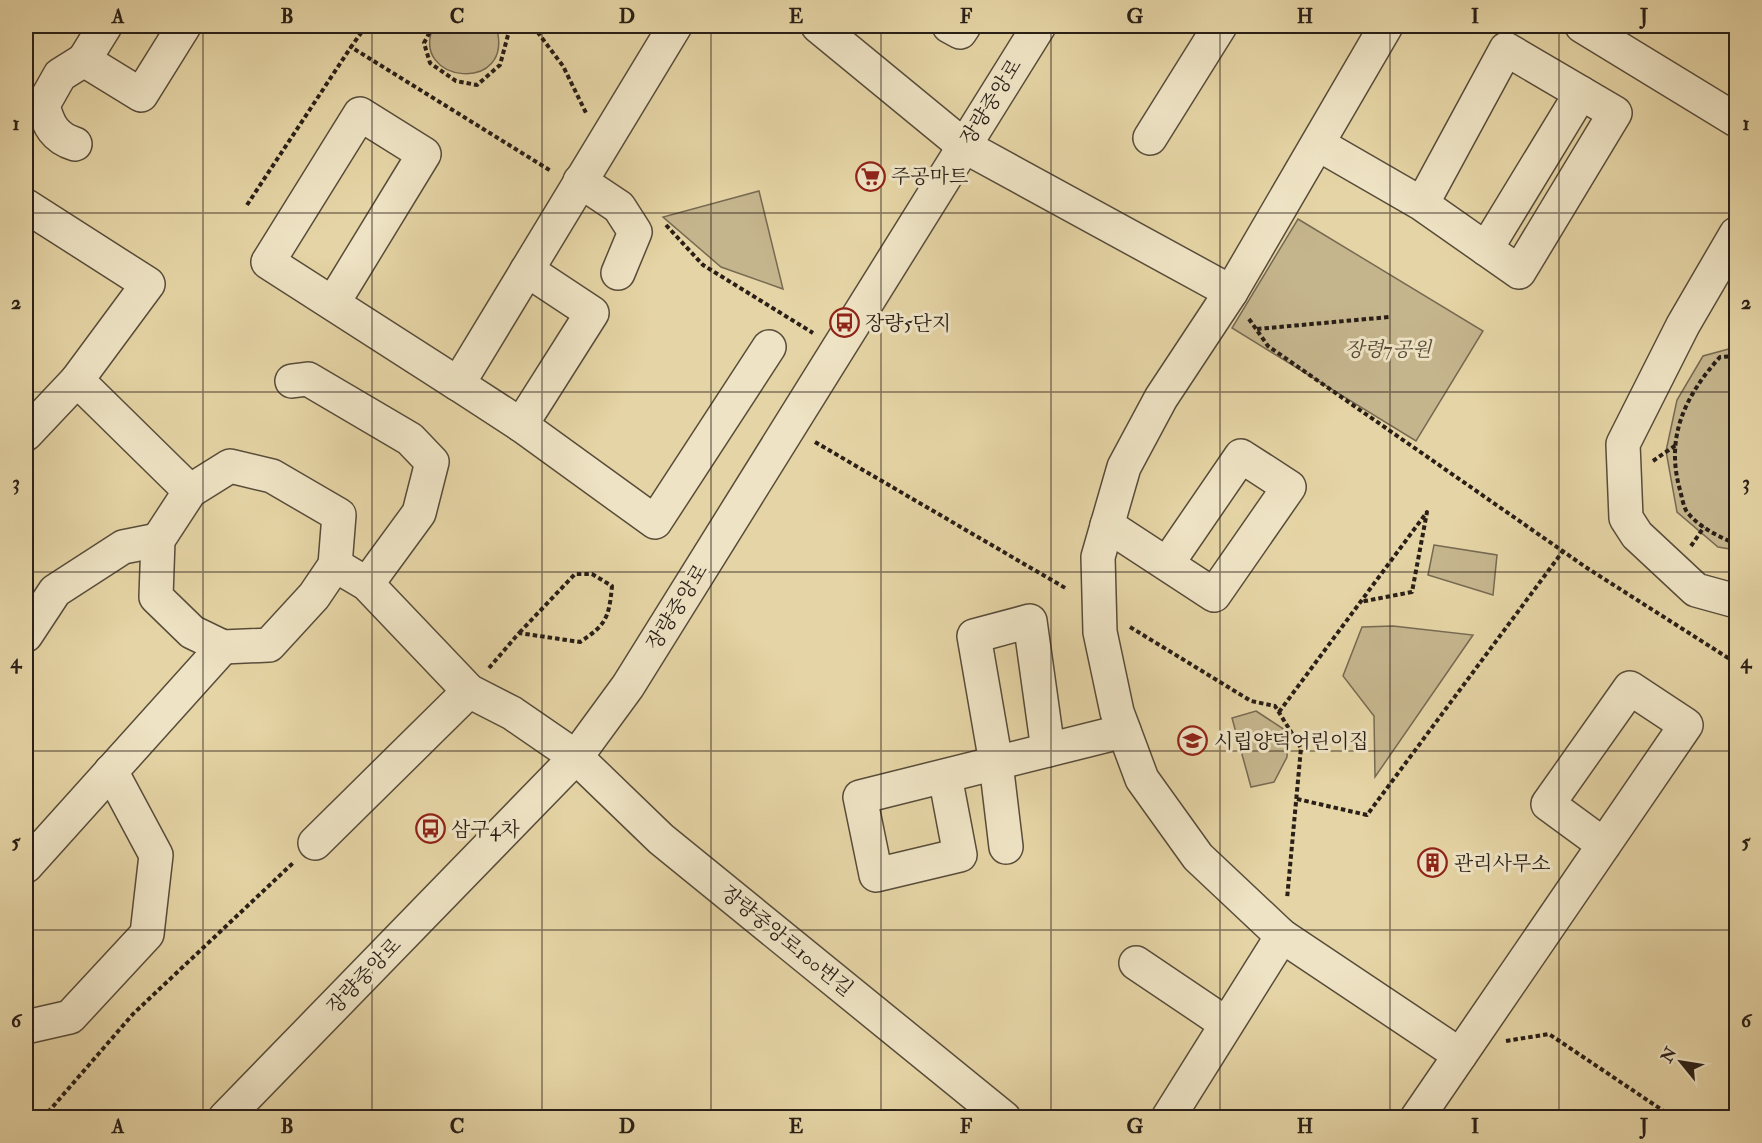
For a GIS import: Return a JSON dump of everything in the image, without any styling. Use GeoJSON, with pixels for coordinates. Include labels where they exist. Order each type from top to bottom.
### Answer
{"type":"FeatureCollection","features":[{"type":"Feature","properties":{"kind":"street"},"geometry":{"type":"LineString","coordinates":[[75,144],[65,141],[48,125],[43,105],[60,75],[84,60],[105,26]]}},
{"type":"Feature","properties":{"kind":"street"},"geometry":{"type":"LineString","coordinates":[[84,60],[141,95],[184,26]]}},
{"type":"Feature","properties":{"kind":"street"},"geometry":{"type":"LineString","coordinates":[[458,384],[675,26]]}},
{"type":"Feature","properties":{"kind":"street"},"geometry":{"type":"LineString","coordinates":[[818,26],[964,146],[1231,292]]}},
{"type":"Feature","properties":{"kind":"street"},"geometry":{"type":"LineString","coordinates":[[949,26],[960,32],[964,26]]}},
{"type":"Feature","properties":{"kind":"street","name":"장량중앙로"},"geometry":{"type":"LineString","coordinates":[[225,1118],[576,757],[628,686],[1039,26]]}},
{"type":"Feature","properties":{"kind":"street"},"geometry":{"type":"LineString","coordinates":[[1150,138],[1220,26]]}},
{"type":"Feature","properties":{"kind":"street"},"geometry":{"type":"LineString","coordinates":[[1386,26],[1231,292],[1161,398],[1124,467],[1098,557],[1100,632],[1117,712],[1142,779],[1198,857],[1282,936],[1466,1047]]}},
{"type":"Feature","properties":{"kind":"street"},"geometry":{"type":"LineString","coordinates":[[1582,26],[1735,114]]}},
{"type":"Feature","properties":{"kind":"street"},"geometry":{"type":"LineString","coordinates":[[1318,144],[1422,204],[1519,272],[1615,113],[1506,49],[1422,204]]}},
{"type":"Feature","properties":{"kind":"street"},"geometry":{"type":"LineString","coordinates":[[333,303],[424,154],[360,114],[268,262],[521,425],[655,522],[770,347]]}},
{"type":"Feature","properties":{"kind":"street"},"geometry":{"type":"LineString","coordinates":[[579,184],[619,207],[635,232],[618,273]]}},
{"type":"Feature","properties":{"kind":"street"},"geometry":{"type":"LineString","coordinates":[[26,206],[148,284],[77,380],[26,434]]}},
{"type":"Feature","properties":{"kind":"street"},"geometry":{"type":"LineString","coordinates":[[1737,234],[1683,325],[1623,444],[1626,518],[1637,536],[1696,590],[1737,601]]}},
{"type":"Feature","properties":{"kind":"street"},"geometry":{"type":"LineString","coordinates":[[521,425],[592,313],[527,270]]}},
{"type":"Feature","properties":{"kind":"street"},"geometry":{"type":"LineString","coordinates":[[292,381],[308,379],[410,440],[432,462],[419,513],[367,584]]}},
{"type":"Feature","properties":{"kind":"street"},"geometry":{"type":"LineString","coordinates":[[77,380],[190,491]]}},
{"type":"Feature","properties":{"kind":"street"},"geometry":{"type":"LineString","coordinates":[[230,466],[272,476],[339,515],[335,565],[314,596],[269,645],[223,647],[192,632],[156,597],[158,540],[190,491],[230,466]]}},
{"type":"Feature","properties":{"kind":"street"},"geometry":{"type":"LineString","coordinates":[[1107,525],[1167,564]]}},
{"type":"Feature","properties":{"kind":"street"},"geometry":{"type":"LineString","coordinates":[[26,635],[55,591],[123,547],[158,540]]}},
{"type":"Feature","properties":{"kind":"street","name":"장량중앙로100번길"},"geometry":{"type":"LineString","coordinates":[[335,565],[367,584],[469,691],[512,713],[576,757],[661,839],[1004,1118]]}},
{"type":"Feature","properties":{"kind":"street"},"geometry":{"type":"LineString","coordinates":[[1006,847],[996,763],[974,636],[1030,621],[1048,750]]}},
{"type":"Feature","properties":{"kind":"street"},"geometry":{"type":"LineString","coordinates":[[26,866],[223,647]]}},
{"type":"Feature","properties":{"kind":"street"},"geometry":{"type":"LineString","coordinates":[[1417,1118],[1466,1047],[1686,725],[1630,688],[1548,804],[1604,845]]}},
{"type":"Feature","properties":{"kind":"street"},"geometry":{"type":"LineString","coordinates":[[315,843],[469,691]]}},
{"type":"Feature","properties":{"kind":"street"},"geometry":{"type":"LineString","coordinates":[[945,776],[1124,731]]}},
{"type":"Feature","properties":{"kind":"street"},"geometry":{"type":"LineString","coordinates":[[26,1027],[70,1017],[147,934],[156,855],[111,771]]}},
{"type":"Feature","properties":{"kind":"street"},"geometry":{"type":"LineString","coordinates":[[1168,1118],[1225,1023],[1282,936]]}},
{"type":"Feature","properties":{"kind":"street"},"geometry":{"type":"LineString","coordinates":[[1136,963],[1225,1023]]}},
{"type":"Feature","properties":{"kind":"path"},"geometry":{"type":"LineString","coordinates":[[247,205],[366,26]]}},
{"type":"Feature","properties":{"kind":"path"},"geometry":{"type":"LineString","coordinates":[[433,26],[424,43],[430,63],[456,81],[477,85],[500,65],[508,35],[502,26]]}},
{"type":"Feature","properties":{"kind":"path"},"geometry":{"type":"LineString","coordinates":[[533,26],[563,66],[602,145]]}},
{"type":"Feature","properties":{"kind":"path"},"geometry":{"type":"LineString","coordinates":[[351,47],[579,184]]}},
{"type":"Feature","properties":{"kind":"path"},"geometry":{"type":"LineString","coordinates":[[663,222],[703,265],[837,347]]}},
{"type":"Feature","properties":{"kind":"path"},"geometry":{"type":"LineString","coordinates":[[1231,292],[1268,346],[1563,551],[1737,663]]}},
{"type":"Feature","properties":{"kind":"path"},"geometry":{"type":"LineString","coordinates":[[1257,329],[1389,317]]}},
{"type":"Feature","properties":{"kind":"path"},"geometry":{"type":"LineString","coordinates":[[1737,356],[1720,357],[1697,383],[1678,422],[1675,473],[1686,510],[1711,533],[1737,544]]}},
{"type":"Feature","properties":{"kind":"path"},"geometry":{"type":"LineString","coordinates":[[788,427],[1099,608],[1251,701],[1275,706],[1302,748],[1282,936]]}},
{"type":"Feature","properties":{"kind":"path"},"geometry":{"type":"LineString","coordinates":[[1279,712],[1380,574],[1427,512],[1412,592],[1360,602]]}},
{"type":"Feature","properties":{"kind":"path"},"geometry":{"type":"LineString","coordinates":[[1297,799],[1367,815],[1563,551]]}},
{"type":"Feature","properties":{"kind":"path"},"geometry":{"type":"LineString","coordinates":[[469,691],[519,633],[575,574],[592,574],[612,586],[610,610],[602,628],[580,642],[519,633]]}},
{"type":"Feature","properties":{"kind":"path"},"geometry":{"type":"LineString","coordinates":[[43,1118],[133,1014],[315,843]]}},
{"type":"Feature","properties":{"kind":"path"},"geometry":{"type":"LineString","coordinates":[[1466,1047],[1549,1034],[1674,1118]]}},
{"type":"Feature","properties":{"kind":"green space"},"geometry":{"type":"Polygon","coordinates":[[[434,26],[496,26],[498,48],[491,64],[478,72],[463,74],[447,70],[435,60],[430,45],[434,26]]]}},
{"type":"Feature","properties":{"kind":"green space"},"geometry":{"type":"Polygon","coordinates":[[[759,191],[783,289],[721,267],[663,217],[759,191]]]}},
{"type":"Feature","properties":{"kind":"green space","name":"장령7공원"},"geometry":{"type":"Polygon","coordinates":[[[1298,219],[1483,331],[1416,441],[1232,328],[1298,219]]]}},
{"type":"Feature","properties":{"kind":"green space"},"geometry":{"type":"Polygon","coordinates":[[[1736,347],[1736,550],[1718,547],[1677,512],[1666,451],[1677,400],[1703,356],[1736,347]]]}},
{"type":"Feature","properties":{"kind":"green space"},"geometry":{"type":"Polygon","coordinates":[[[1434,545],[1497,555],[1493,595],[1428,575],[1434,545]]]}},
{"type":"Feature","properties":{"kind":"green space"},"geometry":{"type":"Polygon","coordinates":[[[1393,626],[1473,635],[1375,777],[1374,716],[1343,676],[1362,627],[1393,626]]]}},
{"type":"Feature","properties":{"kind":"green space"},"geometry":{"type":"Polygon","coordinates":[[[1256,711],[1288,732],[1287,757],[1274,782],[1251,787],[1232,718],[1256,711]]]}},
{"type":"Feature","properties":{"kind":"place","name":"주공마트"},"geometry":{"type":"Point","coordinates":[870,176]}},
{"type":"Feature","properties":{"kind":"place","name":"장량5단지"},"geometry":{"type":"Point","coordinates":[844,323]}},
{"type":"Feature","properties":{"kind":"place","name":"시립양덕어린이집"},"geometry":{"type":"Point","coordinates":[1193,741]}},
{"type":"Feature","properties":{"kind":"place","name":"삼구4차"},"geometry":{"type":"Point","coordinates":[430,829]}},
{"type":"Feature","properties":{"kind":"place","name":"관리사무소"},"geometry":{"type":"Point","coordinates":[1433,863]}}]}
